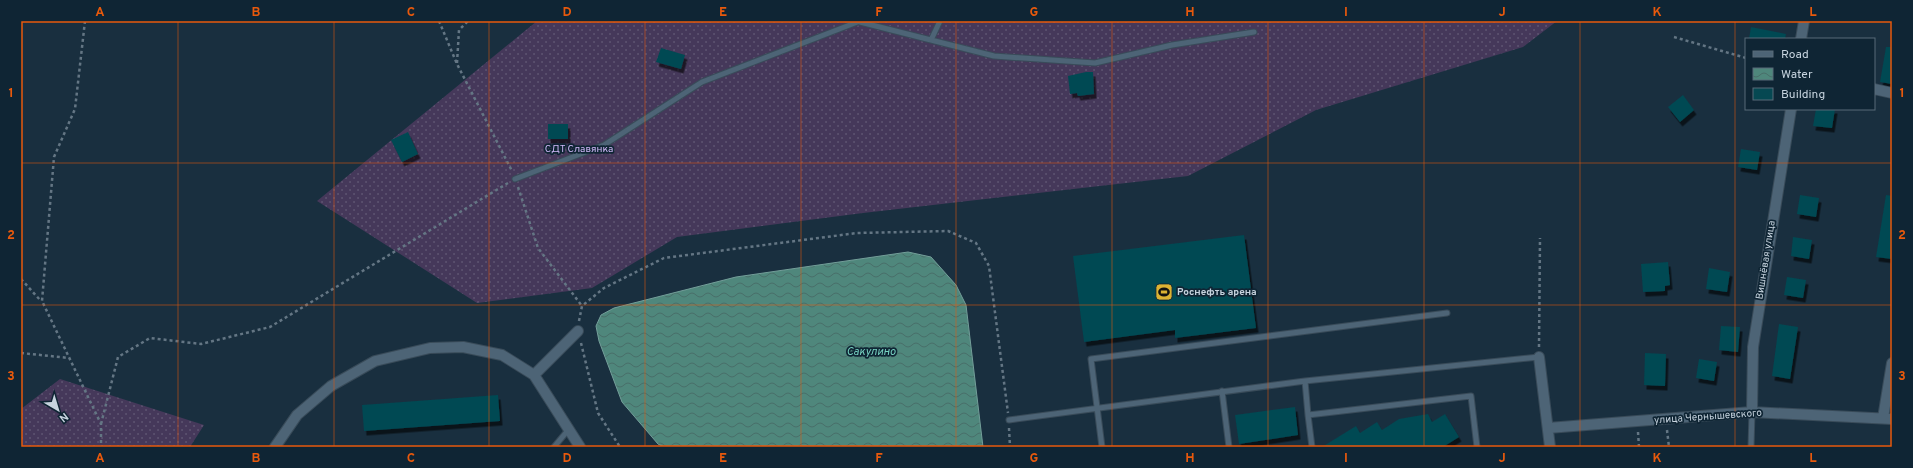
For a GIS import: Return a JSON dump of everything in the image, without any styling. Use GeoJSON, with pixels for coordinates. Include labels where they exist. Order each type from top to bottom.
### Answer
{"type":"FeatureCollection","features":[{"type":"Feature","properties":{"kind":"street"},"geometry":{"type":"LineString","coordinates":[[1801,38],[1804,21]]}},
{"type":"Feature","properties":{"kind":"street"},"geometry":{"type":"LineString","coordinates":[[1875,89],[1892,92]]}},
{"type":"Feature","properties":{"kind":"street","name":"Вишнёвая улица"},"geometry":{"type":"LineString","coordinates":[[1752,412],[1753,346],[1791,110]]}},
{"type":"Feature","properties":{"kind":"street"},"geometry":{"type":"LineString","coordinates":[[534,375],[578,331]]}},
{"type":"Feature","properties":{"kind":"street"},"geometry":{"type":"LineString","coordinates":[[275,447],[297,415],[331,386],[375,361],[430,348],[463,347],[502,356],[534,375],[580,447]]}},
{"type":"Feature","properties":{"kind":"street"},"geometry":{"type":"LineString","coordinates":[[1539,357],[1550,447]]}},
{"type":"Feature","properties":{"kind":"street"},"geometry":{"type":"LineString","coordinates":[[1888,418],[1892,363]]}},
{"type":"Feature","properties":{"kind":"street","name":"улица Чернышевского"},"geometry":{"type":"LineString","coordinates":[[1548,428],[1752,412],[1888,418]]}},
{"type":"Feature","properties":{"kind":"lane"},"geometry":{"type":"LineString","coordinates":[[931,40],[940,21]]}},
{"type":"Feature","properties":{"kind":"lane"},"geometry":{"type":"LineString","coordinates":[[516,179],[604,145],[702,82],[860,22],[994,56],[1095,63],[1172,45],[1254,32]]}},
{"type":"Feature","properties":{"kind":"lane"},"geometry":{"type":"LineString","coordinates":[[1102,447],[1091,360],[1447,314]]}},
{"type":"Feature","properties":{"kind":"lane"},"geometry":{"type":"LineString","coordinates":[[1009,420],[1096,407],[1305,381],[1539,357]]}},
{"type":"Feature","properties":{"kind":"lane"},"geometry":{"type":"LineString","coordinates":[[1305,381],[1312,447]]}},
{"type":"Feature","properties":{"kind":"lane"},"geometry":{"type":"LineString","coordinates":[[1222,391],[1229,447]]}},
{"type":"Feature","properties":{"kind":"lane"},"geometry":{"type":"LineString","coordinates":[[1308,415],[1471,396],[1477,447]]}},
{"type":"Feature","properties":{"kind":"lane"},"geometry":{"type":"LineString","coordinates":[[1751,447],[1752,412]]}},
{"type":"Feature","properties":{"kind":"lane"},"geometry":{"type":"LineString","coordinates":[[554,447],[569,428]]}},
{"type":"Feature","properties":{"kind":"path"},"geometry":{"type":"LineString","coordinates":[[42,301],[54,157],[75,109],[85,21]]}},
{"type":"Feature","properties":{"kind":"path"},"geometry":{"type":"LineString","coordinates":[[438,21],[457,64],[459,30],[468,21]]}},
{"type":"Feature","properties":{"kind":"path"},"geometry":{"type":"LineString","coordinates":[[1674,37],[1745,58]]}},
{"type":"Feature","properties":{"kind":"path"},"geometry":{"type":"LineString","coordinates":[[101,447],[102,424],[118,357],[150,338],[201,344],[270,327],[516,179]]}},
{"type":"Feature","properties":{"kind":"path"},"geometry":{"type":"LineString","coordinates":[[620,447],[598,413],[578,331],[582,306],[604,288],[664,258],[857,233],[948,231],[976,243],[989,266],[1009,420],[1010,447]]}},
{"type":"Feature","properties":{"kind":"path"},"geometry":{"type":"LineString","coordinates":[[1539,357],[1540,238]]}},
{"type":"Feature","properties":{"kind":"path"},"geometry":{"type":"LineString","coordinates":[[21,279],[42,301],[102,424]]}},
{"type":"Feature","properties":{"kind":"path"},"geometry":{"type":"LineString","coordinates":[[21,353],[70,358]]}},
{"type":"Feature","properties":{"kind":"path"},"geometry":{"type":"LineString","coordinates":[[1666,419],[1669,447]]}},
{"type":"Feature","properties":{"kind":"path"},"geometry":{"type":"LineString","coordinates":[[1636,421],[1640,447]]}},
{"type":"Feature","properties":{"kind":"green space","name":"СДТ Славянка"},"geometry":{"type":"Polygon","coordinates":[[[537,21],[1557,21],[1523,47],[1316,110],[1188,176],[863,213],[677,237],[592,288],[477,303],[317,201],[537,21]]]}},
{"type":"Feature","properties":{"kind":"green space"},"geometry":{"type":"Polygon","coordinates":[[[60,379],[204,425],[190,447],[21,447],[21,409],[60,379]]]}},
{"type":"Feature","properties":{"kind":"water","name":"Сакулино"},"geometry":{"type":"Polygon","coordinates":[[[908,252],[931,257],[956,285],[966,305],[983,447],[664,447],[658,444],[622,402],[599,341],[596,326],[601,315],[614,308],[736,277],[908,252]]]}},
{"type":"Feature","properties":{"kind":"building"},"geometry":{"type":"Polygon","coordinates":[[[1751,27],[1786,34],[1785,38],[1749,38],[1751,27]]]}},
{"type":"Feature","properties":{"kind":"building"},"geometry":{"type":"Polygon","coordinates":[[[1886,47],[1892,47],[1892,84],[1880,82],[1886,47]]]}},
{"type":"Feature","properties":{"kind":"building"},"geometry":{"type":"Polygon","coordinates":[[[661,48],[685,55],[681,69],[656,62],[661,48]]]}},
{"type":"Feature","properties":{"kind":"building"},"geometry":{"type":"Polygon","coordinates":[[[1093,72],[1094,94],[1078,96],[1077,93],[1070,94],[1068,76],[1093,72]]]}},
{"type":"Feature","properties":{"kind":"building"},"geometry":{"type":"Polygon","coordinates":[[[1683,95],[1694,110],[1680,122],[1668,107],[1683,95]]]}},
{"type":"Feature","properties":{"kind":"building"},"geometry":{"type":"Polygon","coordinates":[[[1816,110],[1835,110],[1832,128],[1813,126],[1816,110]]]}},
{"type":"Feature","properties":{"kind":"building"},"geometry":{"type":"Polygon","coordinates":[[[548,124],[568,124],[568,139],[548,139],[548,124]]]}},
{"type":"Feature","properties":{"kind":"building"},"geometry":{"type":"Polygon","coordinates":[[[408,132],[418,154],[402,162],[391,140],[408,132]]]}},
{"type":"Feature","properties":{"kind":"building"},"geometry":{"type":"Polygon","coordinates":[[[1741,149],[1760,152],[1757,170],[1738,167],[1741,149]]]}},
{"type":"Feature","properties":{"kind":"building"},"geometry":{"type":"Polygon","coordinates":[[[1800,195],[1819,198],[1816,217],[1797,214],[1800,195]]]}},
{"type":"Feature","properties":{"kind":"building"},"geometry":{"type":"Polygon","coordinates":[[[1886,195],[1892,196],[1892,259],[1876,257],[1886,195]]]}},
{"type":"Feature","properties":{"kind":"building","name":"Роснефть арена"},"geometry":{"type":"Polygon","coordinates":[[[1244,235],[1256,328],[1175,338],[1175,330],[1084,342],[1073,256],[1244,235]]]}},
{"type":"Feature","properties":{"kind":"building"},"geometry":{"type":"Polygon","coordinates":[[[1793,237],[1812,240],[1809,259],[1791,256],[1793,237]]]}},
{"type":"Feature","properties":{"kind":"building"},"geometry":{"type":"Polygon","coordinates":[[[1668,262],[1670,285],[1665,286],[1665,291],[1643,292],[1641,264],[1668,262]]]}},
{"type":"Feature","properties":{"kind":"building"},"geometry":{"type":"Polygon","coordinates":[[[1709,268],[1730,272],[1727,292],[1706,289],[1709,268]]]}},
{"type":"Feature","properties":{"kind":"building"},"geometry":{"type":"Polygon","coordinates":[[[1787,277],[1806,280],[1803,298],[1784,295],[1787,277]]]}},
{"type":"Feature","properties":{"kind":"building"},"geometry":{"type":"Polygon","coordinates":[[[1779,324],[1798,327],[1790,379],[1772,376],[1779,324]]]}},
{"type":"Feature","properties":{"kind":"building"},"geometry":{"type":"Polygon","coordinates":[[[1721,326],[1740,327],[1738,352],[1719,350],[1721,326]]]}},
{"type":"Feature","properties":{"kind":"building"},"geometry":{"type":"Polygon","coordinates":[[[1645,353],[1666,354],[1665,386],[1644,385],[1645,353]]]}},
{"type":"Feature","properties":{"kind":"building"},"geometry":{"type":"Polygon","coordinates":[[[1699,359],[1717,362],[1714,381],[1696,378],[1699,359]]]}},
{"type":"Feature","properties":{"kind":"building"},"geometry":{"type":"Polygon","coordinates":[[[498,395],[500,421],[364,431],[362,405],[498,395]]]}},
{"type":"Feature","properties":{"kind":"building"},"geometry":{"type":"Polygon","coordinates":[[[1295,407],[1298,435],[1239,444],[1235,415],[1295,407]]]}},
{"type":"Feature","properties":{"kind":"building"},"geometry":{"type":"Polygon","coordinates":[[[1428,414],[1432,422],[1445,414],[1459,437],[1443,447],[1322,447],[1356,426],[1360,433],[1377,422],[1382,430],[1399,419],[1428,414]]]}},
{"type":"Feature","properties":{"kind":"place","name":"Роснефть арена"},"geometry":{"type":"Point","coordinates":[1164,292]}}]}
